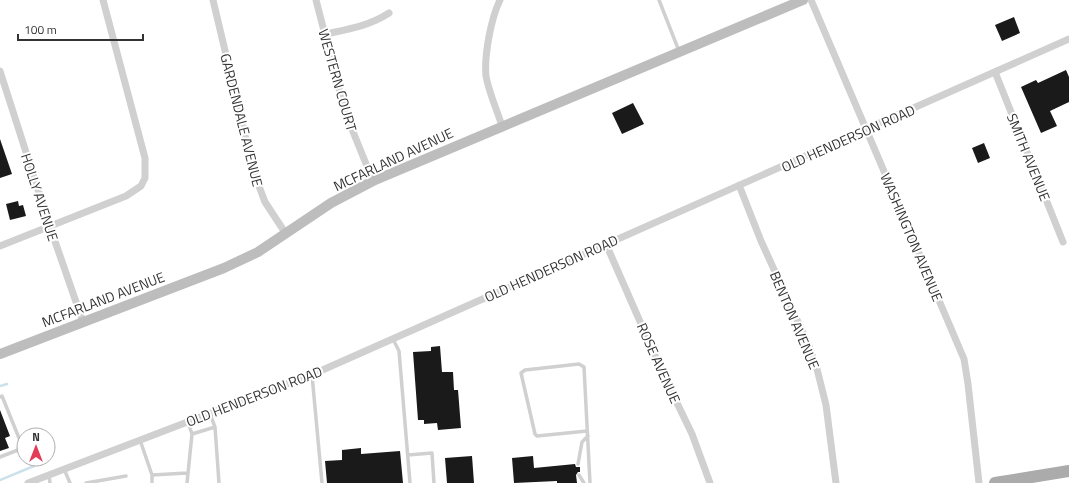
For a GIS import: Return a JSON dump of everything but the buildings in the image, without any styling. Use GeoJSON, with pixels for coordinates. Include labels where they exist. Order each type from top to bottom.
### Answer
{"type":"FeatureCollection","features":[{"type":"Feature","properties":{"kind":"main road"},"geometry":{"type":"LineString","coordinates":[[995,483],[1069,471]]}},
{"type":"Feature","properties":{"kind":"street"},"geometry":{"type":"LineString","coordinates":[[0,246],[126,196],[138,189],[145,178],[145,158],[103,0]]}},
{"type":"Feature","properties":{"kind":"street","name":"GARDENDALE AVENUE"},"geometry":{"type":"LineString","coordinates":[[213,0],[255,179],[265,202],[286,234]]}},
{"type":"Feature","properties":{"kind":"street","name":"WESTERN COURT"},"geometry":{"type":"LineString","coordinates":[[316,0],[345,112],[373,181]]}},
{"type":"Feature","properties":{"kind":"street"},"geometry":{"type":"LineString","coordinates":[[500,0],[492,24],[486,66],[488,85],[502,126]]}},
{"type":"Feature","properties":{"kind":"street","name":"MCFARLAND AVENUE"},"geometry":{"type":"LineString","coordinates":[[0,354],[224,268],[258,252],[331,203],[373,181],[803,0]]}},
{"type":"Feature","properties":{"kind":"street","name":"WASHINGTON AVENUE"},"geometry":{"type":"LineString","coordinates":[[811,0],[925,264],[964,359],[978,483]]}},
{"type":"Feature","properties":{"kind":"street"},"geometry":{"type":"LineString","coordinates":[[326,34],[364,26],[389,13]]}},
{"type":"Feature","properties":{"kind":"street","name":"OLD HENDERSON ROAD"},"geometry":{"type":"LineString","coordinates":[[28,483],[312,374],[1069,39]]}},
{"type":"Feature","properties":{"kind":"street","name":"HOLLY AVENUE"},"geometry":{"type":"LineString","coordinates":[[0,71],[50,227],[83,322]]}},
{"type":"Feature","properties":{"kind":"street","name":"SMITH AVENUE"},"geometry":{"type":"LineString","coordinates":[[995,72],[1062,242]]}},
{"type":"Feature","properties":{"kind":"street","name":"BENTON AVENUE"},"geometry":{"type":"LineString","coordinates":[[739,185],[761,241],[809,346],[817,369],[826,405],[836,483]]}},
{"type":"Feature","properties":{"kind":"street","name":"ROSE AVENUE"},"geometry":{"type":"LineString","coordinates":[[606,244],[663,374],[692,434],[710,483]]}},
{"type":"Feature","properties":{"kind":"lane"},"geometry":{"type":"LineString","coordinates":[[659,0],[679,52]]}},
{"type":"Feature","properties":{"kind":"lane"},"geometry":{"type":"LineString","coordinates":[[393,338],[399,352],[410,483]]}},
{"type":"Feature","properties":{"kind":"lane"},"geometry":{"type":"LineString","coordinates":[[587,431],[537,436],[535,434],[521,373],[526,370],[582,365],[584,367],[590,483]]}},
{"type":"Feature","properties":{"kind":"lane"},"geometry":{"type":"LineString","coordinates":[[312,374],[322,483]]}},
{"type":"Feature","properties":{"kind":"lane"},"geometry":{"type":"LineString","coordinates":[[0,397],[2,396],[23,448],[0,457]]}},
{"type":"Feature","properties":{"kind":"lane"},"geometry":{"type":"LineString","coordinates":[[210,414],[214,427],[219,483]]}},
{"type":"Feature","properties":{"kind":"lane"},"geometry":{"type":"LineString","coordinates":[[187,483],[192,434],[188,422]]}},
{"type":"Feature","properties":{"kind":"lane"},"geometry":{"type":"LineString","coordinates":[[192,434],[214,427]]}},
{"type":"Feature","properties":{"kind":"lane"},"geometry":{"type":"LineString","coordinates":[[578,464],[582,442],[588,436]]}},
{"type":"Feature","properties":{"kind":"lane"},"geometry":{"type":"LineString","coordinates":[[140,440],[152,475],[152,483]]}},
{"type":"Feature","properties":{"kind":"lane"},"geometry":{"type":"LineString","coordinates":[[408,455],[432,453],[434,483]]}},
{"type":"Feature","properties":{"kind":"lane"},"geometry":{"type":"LineString","coordinates":[[64,469],[70,483]]}},
{"type":"Feature","properties":{"kind":"lane"},"geometry":{"type":"LineString","coordinates":[[152,475],[187,473]]}},
{"type":"Feature","properties":{"kind":"lane"},"geometry":{"type":"LineString","coordinates":[[49,475],[50,483]]}},
{"type":"Feature","properties":{"kind":"lane"},"geometry":{"type":"LineString","coordinates":[[579,475],[584,483]]}},
{"type":"Feature","properties":{"kind":"lane"},"geometry":{"type":"LineString","coordinates":[[86,483],[126,476]]}},
{"type":"Feature","properties":{"kind":"waterway"},"geometry":{"type":"LineString","coordinates":[[0,386],[7,384]]}},
{"type":"Feature","properties":{"kind":"waterway"},"geometry":{"type":"LineString","coordinates":[[0,480],[32,467]]}}]}
